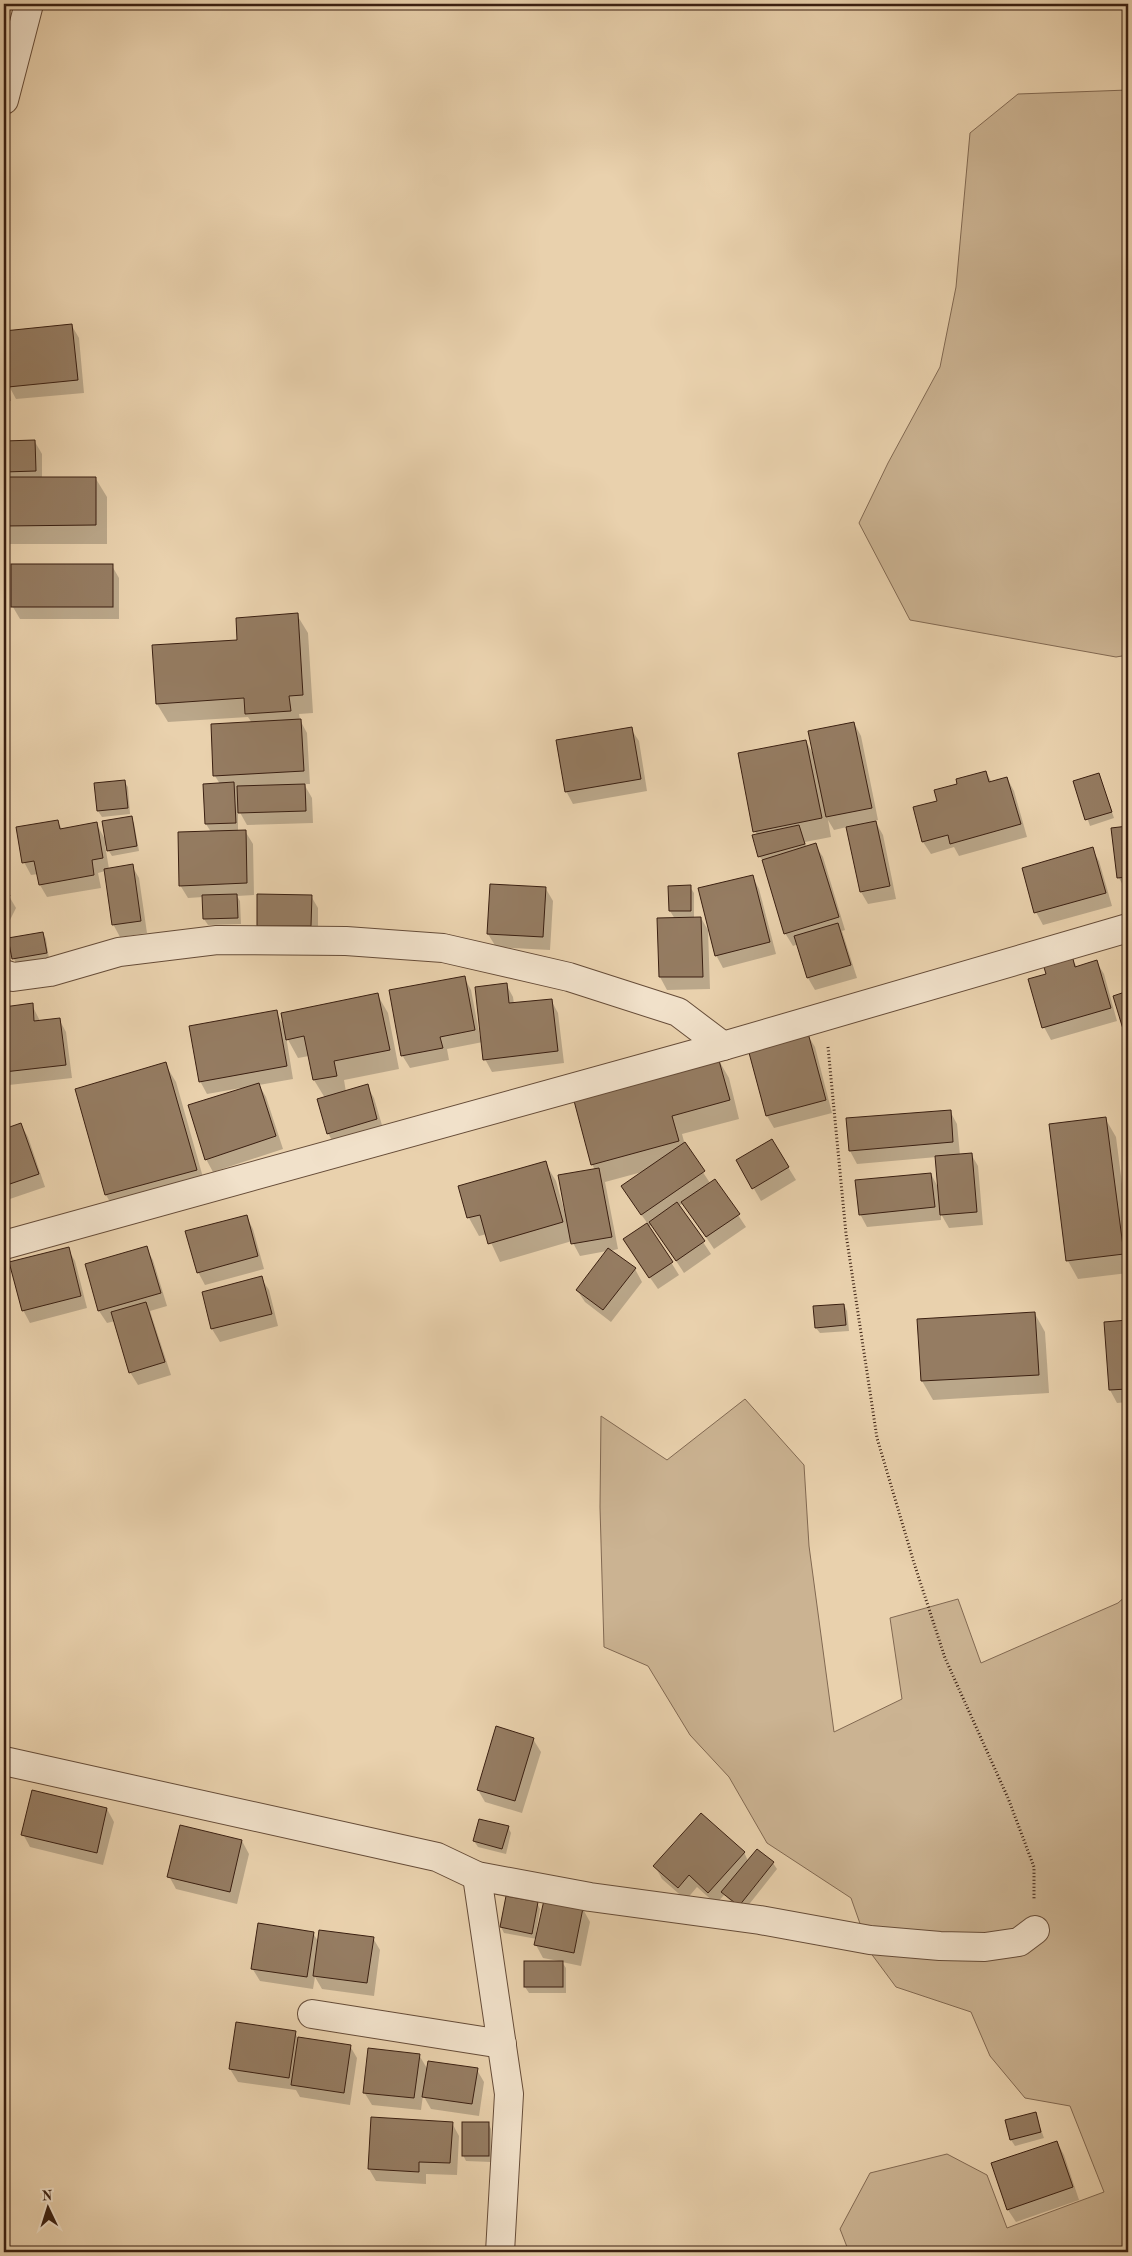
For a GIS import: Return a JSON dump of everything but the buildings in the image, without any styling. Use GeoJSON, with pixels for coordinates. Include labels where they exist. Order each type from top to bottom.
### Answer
{"type":"FeatureCollection","features":[{"type":"Feature","properties":{"kind":"street"},"geometry":{"type":"LineString","coordinates":[[4,100],[29,4]]}},
{"type":"Feature","properties":{"kind":"street"},"geometry":{"type":"LineString","coordinates":[[4,1245],[724,1046],[1128,928]]}},
{"type":"Feature","properties":{"kind":"street"},"geometry":{"type":"LineString","coordinates":[[4,974],[13,977],[50,972],[119,952],[217,940],[346,942],[443,948],[569,978],[678,1012],[724,1046]]}},
{"type":"Feature","properties":{"kind":"street"},"geometry":{"type":"LineString","coordinates":[[4,1761],[437,1857],[477,1876],[590,1897],[760,1920],[870,1940],[940,1946],[985,1947],[1019,1942],[1035,1930]]}},
{"type":"Feature","properties":{"kind":"street"},"geometry":{"type":"LineString","coordinates":[[477,1876],[509,2094],[500,2252]]}},
{"type":"Feature","properties":{"kind":"street"},"geometry":{"type":"LineString","coordinates":[[312,2014],[502,2044]]}},
{"type":"Feature","properties":{"kind":"path"},"geometry":{"type":"LineString","coordinates":[[825,1017],[846,1234],[877,1438],[914,1563],[945,1658],[1008,1798],[1034,1867],[1035,1930]]}},
{"type":"Feature","properties":{"kind":"shaded area"},"geometry":{"type":"Polygon","coordinates":[[[1128,90],[1128,655],[1116,657],[910,620],[859,523],[888,463],[940,367],[956,287],[970,133],[1018,94],[1128,90]]]}},
{"type":"Feature","properties":{"kind":"shaded area"},"geometry":{"type":"Polygon","coordinates":[[[745,1399],[804,1465],[809,1546],[834,1732],[902,1699],[890,1618],[958,1599],[981,1663],[1118,1603],[1128,1594],[1128,2252],[849,2252],[840,2229],[870,2173],[947,2154],[987,2175],[1007,2228],[1104,2192],[1070,2106],[1025,2098],[990,2056],[971,2012],[896,1987],[870,1952],[851,1898],[767,1843],[729,1777],[690,1735],[648,1666],[604,1647],[600,1507],[601,1416],[667,1460],[745,1399]]]}}]}
